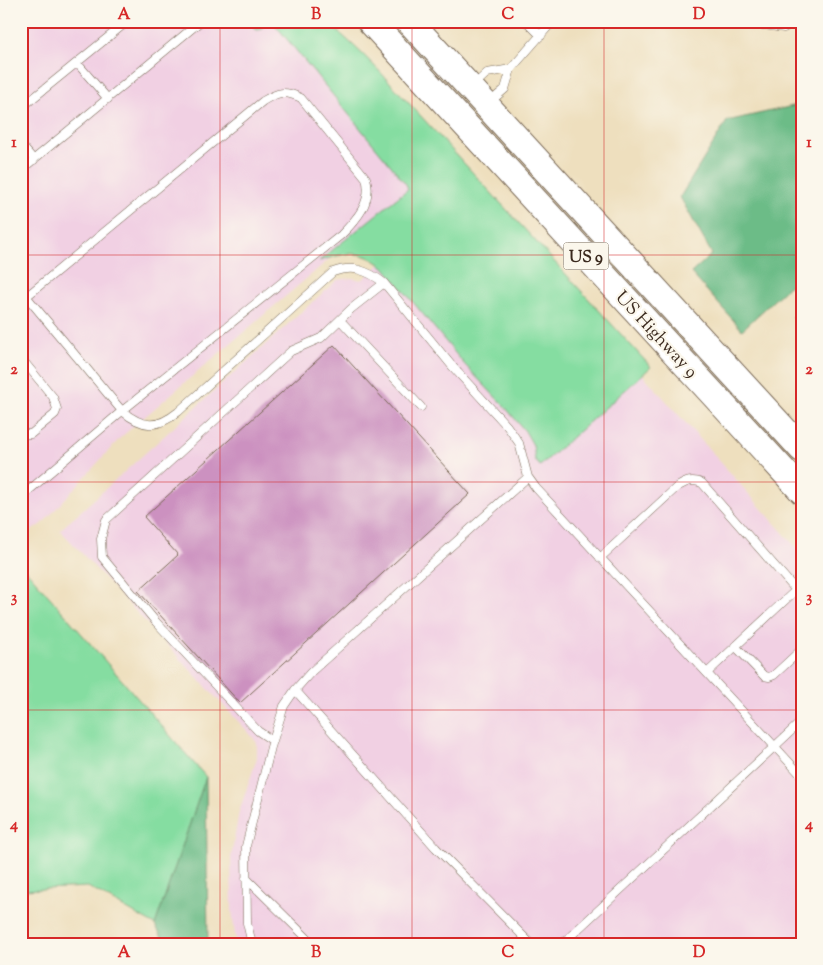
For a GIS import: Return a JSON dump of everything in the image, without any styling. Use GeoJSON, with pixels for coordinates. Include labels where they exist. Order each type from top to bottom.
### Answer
{"type":"FeatureCollection","features":[{"type":"Feature","properties":{"kind":"highway","name":"US Highway 9"},"geometry":{"type":"LineString","coordinates":[[370,21],[802,491]]}},
{"type":"Feature","properties":{"kind":"highway","name":"US Highway 9"},"geometry":{"type":"LineString","coordinates":[[409,21],[802,449]]}},
{"type":"Feature","properties":{"kind":"lane"},"geometry":{"type":"LineString","coordinates":[[21,108],[128,21]]}},
{"type":"Feature","properties":{"kind":"lane"},"geometry":{"type":"LineString","coordinates":[[21,170],[201,21]]}},
{"type":"Feature","properties":{"kind":"lane"},"geometry":{"type":"LineString","coordinates":[[526,21],[540,36]]}},
{"type":"Feature","properties":{"kind":"lane"},"geometry":{"type":"LineString","coordinates":[[478,97],[504,89],[511,69],[553,21]]}},
{"type":"Feature","properties":{"kind":"lane"},"geometry":{"type":"LineString","coordinates":[[755,21],[756,24],[784,28],[795,21]]}},
{"type":"Feature","properties":{"kind":"lane"},"geometry":{"type":"LineString","coordinates":[[77,63],[108,99]]}},
{"type":"Feature","properties":{"kind":"lane"},"geometry":{"type":"LineString","coordinates":[[478,97],[487,74],[511,69]]}},
{"type":"Feature","properties":{"kind":"lane"},"geometry":{"type":"LineString","coordinates":[[21,497],[122,411],[341,235],[362,211],[368,192],[366,178],[301,98],[292,94],[282,92],[264,101],[24,293],[122,411],[132,420],[151,425],[167,420],[333,272],[356,268],[366,271],[384,283],[452,366],[507,426],[519,443],[528,477],[536,488],[802,776]]}},
{"type":"Feature","properties":{"kind":"lane"},"geometry":{"type":"LineString","coordinates":[[21,145],[34,160]]}},
{"type":"Feature","properties":{"kind":"lane"},"geometry":{"type":"LineString","coordinates":[[273,741],[258,731],[156,622],[117,577],[102,557],[101,539],[106,520],[168,461],[290,351],[321,338],[384,283]]}},
{"type":"Feature","properties":{"kind":"lane"},"geometry":{"type":"LineString","coordinates":[[340,320],[421,407]]}},
{"type":"Feature","properties":{"kind":"lane"},"geometry":{"type":"LineString","coordinates":[[21,358],[54,397],[57,409],[55,414],[31,434],[21,432]]}},
{"type":"Feature","properties":{"kind":"lane"},"geometry":{"type":"LineString","coordinates":[[252,944],[247,923],[246,846],[284,706],[295,690],[331,654],[528,477]]}},
{"type":"Feature","properties":{"kind":"lane"},"geometry":{"type":"LineString","coordinates":[[600,558],[678,487],[686,481],[694,480],[702,483],[802,597]]}},
{"type":"Feature","properties":{"kind":"lane"},"geometry":{"type":"LineString","coordinates":[[706,673],[796,590]]}},
{"type":"Feature","properties":{"kind":"lane"},"geometry":{"type":"LineString","coordinates":[[735,646],[764,676],[769,677],[774,675],[802,649]]}},
{"type":"Feature","properties":{"kind":"lane"},"geometry":{"type":"LineString","coordinates":[[295,690],[436,848],[531,944]]}},
{"type":"Feature","properties":{"kind":"lane"},"geometry":{"type":"LineString","coordinates":[[562,944],[802,721]]}},
{"type":"Feature","properties":{"kind":"lane"},"geometry":{"type":"LineString","coordinates":[[246,878],[313,944]]}},
{"type":"Feature","properties":{"kind":"shaded area"},"geometry":{"type":"Polygon","coordinates":[[[21,21],[305,21],[418,186],[354,238],[121,437],[44,522],[21,538],[21,21]]]}},
{"type":"Feature","properties":{"kind":"shaded area"},"geometry":{"type":"Polygon","coordinates":[[[472,182],[802,554],[802,944],[236,944],[232,911],[231,858],[239,812],[257,758],[257,743],[60,530],[337,280],[352,278],[362,280],[472,182]]]}},
{"type":"Feature","properties":{"kind":"green space"},"geometry":{"type":"Polygon","coordinates":[[[249,21],[272,21],[256,30],[249,21]]]}},
{"type":"Feature","properties":{"kind":"green space"},"geometry":{"type":"Polygon","coordinates":[[[272,21],[325,21],[349,41],[385,77],[651,367],[540,466],[535,460],[533,445],[525,431],[465,365],[384,267],[367,257],[353,254],[345,254],[319,261],[408,189],[406,184],[272,21]]]}},
{"type":"Feature","properties":{"kind":"green space"},"geometry":{"type":"Polygon","coordinates":[[[802,104],[802,274],[742,330],[691,273],[712,254],[680,197],[727,121],[802,104]]]}},
{"type":"Feature","properties":{"kind":"green space"},"geometry":{"type":"Polygon","coordinates":[[[21,564],[206,777],[155,925],[88,887],[21,890],[21,564]]]}},
{"type":"Feature","properties":{"kind":"green space"},"geometry":{"type":"Polygon","coordinates":[[[206,777],[208,944],[166,944],[155,925],[206,777]]]}},
{"type":"Feature","properties":{"kind":"building"},"geometry":{"type":"Polygon","coordinates":[[[334,345],[470,494],[240,703],[138,591],[178,555],[144,517],[334,345]]]}}]}
